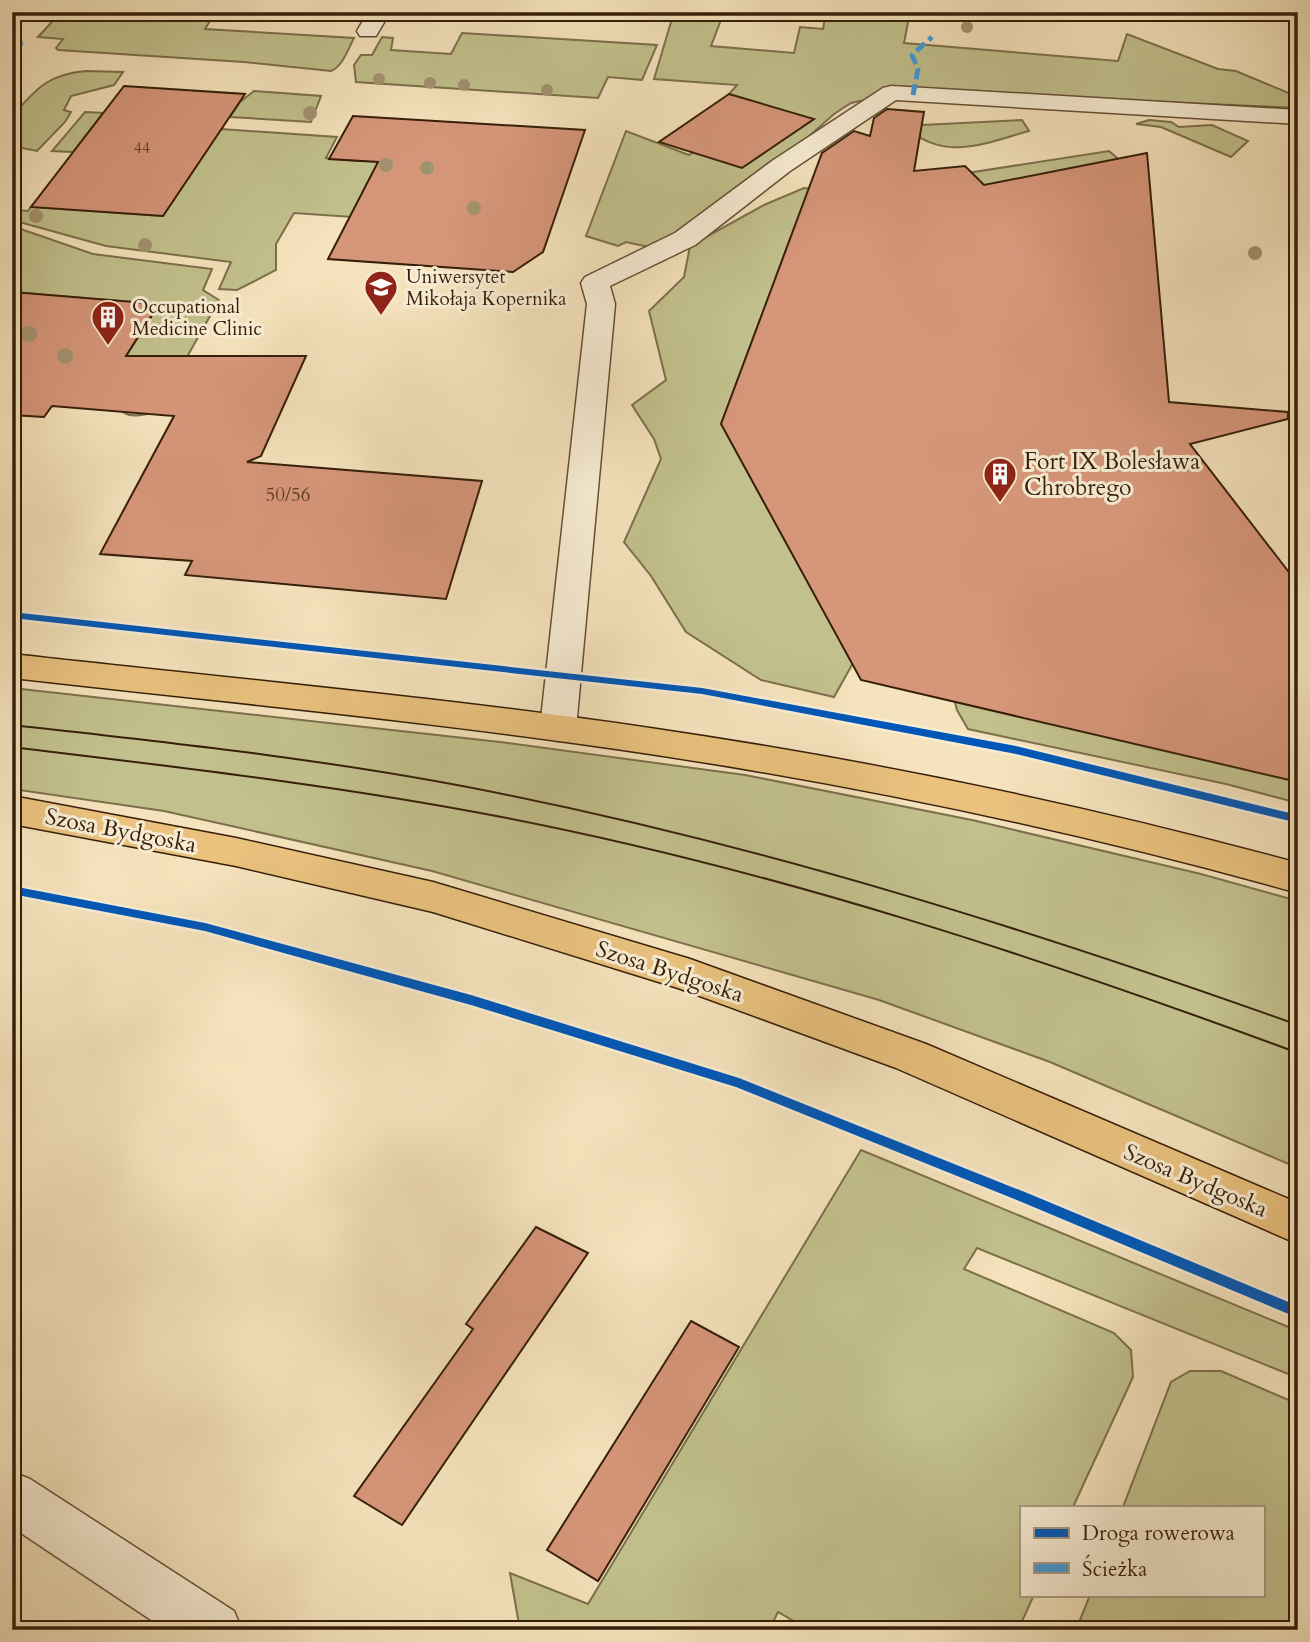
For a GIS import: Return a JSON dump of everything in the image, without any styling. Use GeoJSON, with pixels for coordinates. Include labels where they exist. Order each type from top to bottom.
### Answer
{"type":"FeatureCollection","features":[{"type":"Feature","properties":{"kind":"main road"},"geometry":{"type":"LineString","coordinates":[[12,666],[558,728],[729,754],[980,800],[1242,862],[1298,878]]}},
{"type":"Feature","properties":{"kind":"main road","name":"Szosa Bydgoska"},"geometry":{"type":"LineString","coordinates":[[12,810],[236,852],[433,897],[690,975],[911,1056],[1298,1224]]}},
{"type":"Feature","properties":{"kind":"street"},"geometry":{"type":"LineString","coordinates":[[558,728],[601,304],[594,283],[685,239],[780,166],[891,93],[1298,117]]}},
{"type":"Feature","properties":{"kind":"street"},"geometry":{"type":"LineString","coordinates":[[12,1497],[215,1630]]}},
{"type":"Feature","properties":{"kind":"shaded area"},"geometry":{"type":"Polygon","coordinates":[[[61,12],[210,21],[205,29],[354,38],[342,61],[331,71],[244,62],[58,50],[56,48],[63,39],[38,37],[61,12]]]}},
{"type":"Feature","properties":{"kind":"shaded area"},"geometry":{"type":"Polygon","coordinates":[[[674,12],[724,12],[711,46],[794,53],[800,27],[823,29],[826,12],[910,12],[904,43],[1118,61],[1127,34],[1218,69],[1236,71],[1291,94],[1298,92],[1298,108],[906,91],[851,103],[834,114],[797,147],[653,248],[626,242],[618,246],[586,236],[626,131],[689,155],[760,104],[729,94],[737,85],[654,79],[674,12]]]}},
{"type":"Feature","properties":{"kind":"shaded area"},"geometry":{"type":"Polygon","coordinates":[[[462,33],[657,45],[642,80],[608,77],[598,98],[356,82],[354,65],[361,55],[372,55],[382,37],[393,38],[391,50],[451,54],[462,33]]]}},
{"type":"Feature","properties":{"kind":"shaded area"},"geometry":{"type":"Polygon","coordinates":[[[86,71],[123,72],[114,85],[71,96],[64,110],[71,112],[65,122],[37,151],[12,146],[12,116],[28,98],[52,79],[86,71]]]}},
{"type":"Feature","properties":{"kind":"shaded area"},"geometry":{"type":"Polygon","coordinates":[[[254,91],[321,96],[311,122],[230,117],[240,102],[254,91]]]}},
{"type":"Feature","properties":{"kind":"shaded area"},"geometry":{"type":"Polygon","coordinates":[[[85,112],[103,113],[73,152],[52,151],[85,112]]]}},
{"type":"Feature","properties":{"kind":"shaded area"},"geometry":{"type":"Polygon","coordinates":[[[1022,120],[1029,131],[969,146],[940,146],[912,132],[922,125],[1022,120]]]}},
{"type":"Feature","properties":{"kind":"shaded area"},"geometry":{"type":"Polygon","coordinates":[[[1149,120],[1171,122],[1179,127],[1212,125],[1248,141],[1231,157],[1161,127],[1136,124],[1149,120]]]}},
{"type":"Feature","properties":{"kind":"shaded area"},"geometry":{"type":"Polygon","coordinates":[[[221,129],[337,137],[326,158],[359,161],[367,146],[500,227],[294,213],[276,244],[276,270],[237,290],[219,289],[231,262],[106,246],[12,220],[13,210],[28,211],[31,207],[163,216],[221,129]]]}},
{"type":"Feature","properties":{"kind":"shaded area"},"geometry":{"type":"Polygon","coordinates":[[[1109,151],[1129,168],[834,697],[761,680],[686,632],[651,576],[624,542],[661,459],[654,439],[632,405],[666,380],[649,311],[684,277],[690,246],[764,205],[804,188],[845,192],[1109,151]]]}},
{"type":"Feature","properties":{"kind":"shaded area"},"geometry":{"type":"Polygon","coordinates":[[[12,226],[93,254],[212,269],[203,290],[219,300],[156,412],[129,415],[123,412],[115,401],[109,383],[159,304],[12,292],[12,226]]]}},
{"type":"Feature","properties":{"kind":"shaded area"},"geometry":{"type":"Polygon","coordinates":[[[946,668],[1298,724],[1298,803],[1226,784],[968,729],[957,710],[946,668]]]}},
{"type":"Feature","properties":{"kind":"shaded area"},"geometry":{"type":"Polygon","coordinates":[[[12,688],[500,742],[745,775],[972,820],[1201,874],[1298,901],[1298,1168],[1050,1062],[879,1000],[432,871],[164,811],[12,789],[12,688]]]}},
{"type":"Feature","properties":{"kind":"shaded area"},"geometry":{"type":"Polygon","coordinates":[[[861,1150],[1298,1331],[1298,1378],[977,1248],[964,1269],[1114,1333],[1131,1350],[1133,1377],[1073,1506],[1020,1506],[1020,1596],[1034,1596],[1018,1630],[809,1630],[778,1612],[769,1630],[520,1630],[510,1573],[588,1604],[861,1150]]]}},
{"type":"Feature","properties":{"kind":"shaded area"},"geometry":{"type":"Polygon","coordinates":[[[1190,1371],[1221,1371],[1298,1404],[1298,1630],[1076,1630],[1090,1596],[1264,1596],[1264,1506],[1123,1506],[1171,1382],[1190,1371]]]}},
{"type":"Feature","properties":{"kind":"building"},"geometry":{"type":"Polygon","coordinates":[[[124,86],[245,94],[163,216],[31,207],[124,86]]]}},
{"type":"Feature","properties":{"kind":"building"},"geometry":{"type":"Polygon","coordinates":[[[729,94],[814,119],[742,168],[659,142],[729,94]]]}},
{"type":"Feature","properties":{"kind":"building","name":"Fort IX Bolesława Chrobrego"},"geometry":{"type":"Polygon","coordinates":[[[887,109],[924,112],[914,171],[965,166],[984,185],[1147,153],[1169,402],[1288,412],[1288,419],[1190,444],[1298,584],[1298,782],[861,680],[721,424],[822,153],[854,131],[870,136],[874,118],[887,109]]]}},
{"type":"Feature","properties":{"kind":"building"},"geometry":{"type":"Polygon","coordinates":[[[353,116],[585,130],[543,252],[513,272],[328,259],[378,162],[329,159],[353,116]]]}},
{"type":"Feature","properties":{"kind":"building"},"geometry":{"type":"Polygon","coordinates":[[[12,292],[159,304],[126,356],[306,356],[261,456],[247,462],[482,481],[446,599],[185,575],[192,561],[100,554],[174,416],[52,406],[44,417],[12,415],[12,292]]]}},
{"type":"Feature","properties":{"kind":"building"},"geometry":{"type":"Polygon","coordinates":[[[536,1227],[588,1253],[402,1525],[354,1496],[473,1329],[466,1324],[536,1227]]]}},
{"type":"Feature","properties":{"kind":"building"},"geometry":{"type":"Polygon","coordinates":[[[691,1321],[739,1347],[598,1581],[547,1550],[691,1321]]]}},
{"type":"Feature","properties":{"kind":"tram line"},"geometry":{"type":"LineString","coordinates":[[12,725],[253,753],[373,771],[493,792],[596,814],[799,865],[1000,924],[1298,1025]]}},
{"type":"Feature","properties":{"kind":"tram line"},"geometry":{"type":"LineString","coordinates":[[12,747],[384,796],[608,839],[808,890],[907,919],[1103,983],[1298,1053]]}},
{"type":"Feature","properties":{"kind":"marked path"},"geometry":{"type":"LineString","coordinates":[[913,95],[918,69],[912,55],[932,37]]}},
{"type":"Feature","properties":{"kind":"marked path"},"geometry":{"type":"LineString","coordinates":[[12,45],[27,42]]}},
{"type":"Feature","properties":{"kind":"cycle path"},"geometry":{"type":"LineString","coordinates":[[12,615],[702,691],[1016,750],[1298,819]]}},
{"type":"Feature","properties":{"kind":"cycle path"},"geometry":{"type":"LineString","coordinates":[[12,890],[205,927],[471,1000],[739,1083],[1028,1199],[1298,1312]]}},
{"type":"Feature","properties":{"kind":"place","name":"Uniwersytet Mikołaja Kopernika"},"geometry":{"type":"Point","coordinates":[381,317]}},
{"type":"Feature","properties":{"kind":"place","name":"Occupational Medicine Clinic"},"geometry":{"type":"Point","coordinates":[108,347]}},
{"type":"Feature","properties":{"kind":"place","name":"Fort IX Bolesława Chrobrego"},"geometry":{"type":"Point","coordinates":[1000,504]}}]}
